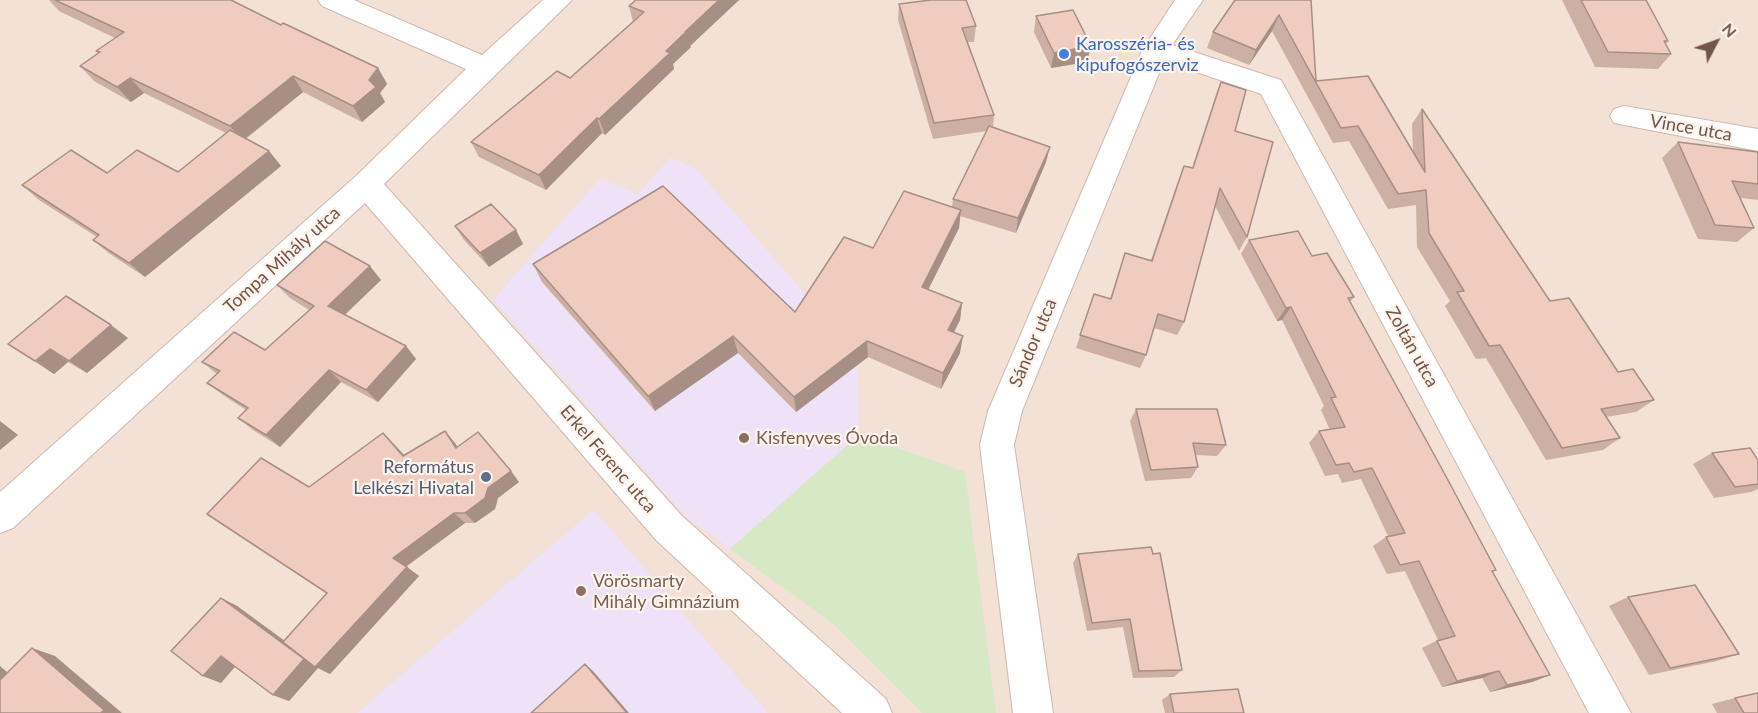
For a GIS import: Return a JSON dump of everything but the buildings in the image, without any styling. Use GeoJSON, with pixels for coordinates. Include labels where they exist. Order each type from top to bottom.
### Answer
{"type":"FeatureCollection","features":[{"type":"Feature","properties":{"kind":"street"},"geometry":{"type":"LineString","coordinates":[[331,0],[485,67]]}},
{"type":"Feature","properties":{"kind":"street","name":"Tompa Mihály utca"},"geometry":{"type":"LineString","coordinates":[[0,516],[366,184],[485,67],[559,0]]}},
{"type":"Feature","properties":{"kind":"street","name":"Sándor utca"},"geometry":{"type":"LineString","coordinates":[[1033,713],[997,445],[1005,411],[1156,49],[1183,3]]}},
{"type":"Feature","properties":{"kind":"street","name":"Zoltán utca"},"geometry":{"type":"LineString","coordinates":[[1156,49],[1271,87],[1611,713]]}},
{"type":"Feature","properties":{"kind":"street","name":"Vince utca"},"geometry":{"type":"LineString","coordinates":[[1624,116],[1758,140]]}},
{"type":"Feature","properties":{"kind":"street","name":"Erkel Ferenc utca"},"geometry":{"type":"LineString","coordinates":[[366,184],[669,528],[872,713]]}},
{"type":"Feature","properties":{"kind":"shaded area"},"geometry":{"type":"Polygon","coordinates":[[[0,0],[1758,0],[1758,713],[0,713],[0,0]]]}},
{"type":"Feature","properties":{"kind":"shaded area","name":"Kisfenyves Óvoda"},"geometry":{"type":"Polygon","coordinates":[[[670,157],[696,169],[857,353],[860,433],[965,472],[996,713],[922,713],[832,623],[685,516],[493,300],[600,178],[638,194],[670,157]]]}},
{"type":"Feature","properties":{"kind":"shaded area","name":"Vörösmarty Mihály Gimnázium"},"geometry":{"type":"Polygon","coordinates":[[[594,509],[768,713],[357,713],[594,509]]]}},
{"type":"Feature","properties":{"kind":"green space"},"geometry":{"type":"Polygon","coordinates":[[[860,434],[965,472],[996,713],[922,713],[832,623],[730,549],[860,434]]]}},
{"type":"Feature","properties":{"kind":"place","name":"Karosszéria- és kipufogószerviz"},"geometry":{"type":"Point","coordinates":[1064,54]}},
{"type":"Feature","properties":{"kind":"place","name":"Kisfenyves Óvoda"},"geometry":{"type":"Point","coordinates":[744,438]}},
{"type":"Feature","properties":{"kind":"place","name":"Református Lelkészi Hivatal"},"geometry":{"type":"Point","coordinates":[486,477]}},
{"type":"Feature","properties":{"kind":"place","name":"Vörösmarty Mihály Gimnázium"},"geometry":{"type":"Point","coordinates":[581,591]}}]}
